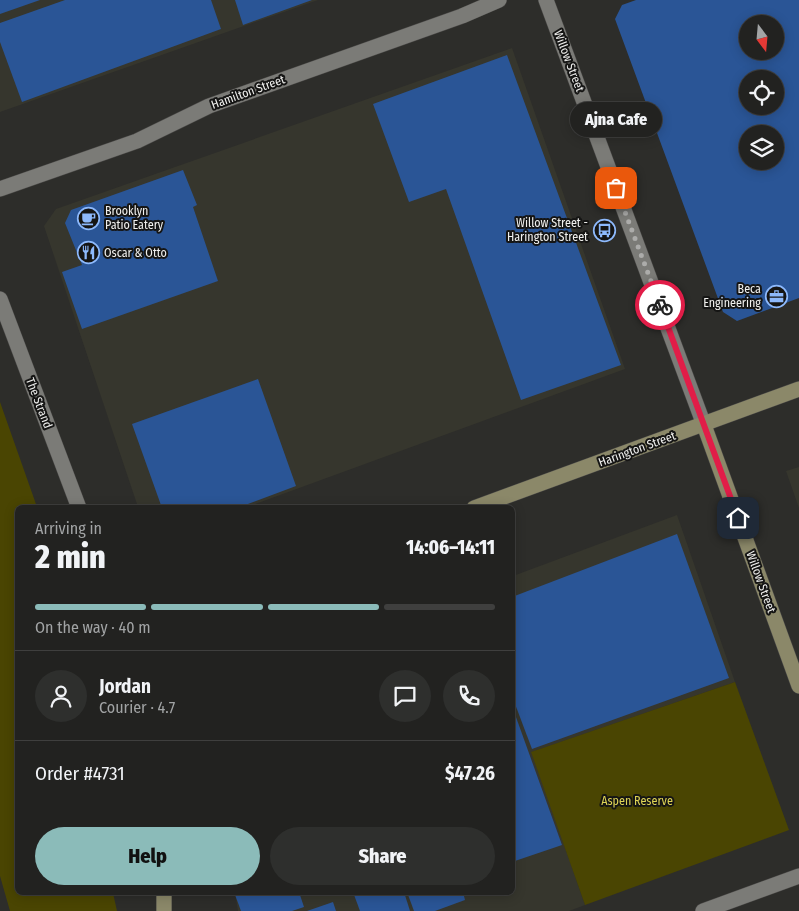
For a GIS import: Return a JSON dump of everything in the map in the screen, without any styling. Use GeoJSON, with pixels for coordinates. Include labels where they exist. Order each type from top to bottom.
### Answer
{"type":"FeatureCollection","features":[{"type":"Feature","properties":{"kind":"street","name":"Hamilton Street"},"geometry":{"type":"LineString","coordinates":[[0,189],[137,141],[209,106],[462,16],[499,0]]}},
{"type":"Feature","properties":{"kind":"street","name":"Willow Street"},"geometry":{"type":"LineString","coordinates":[[546,0],[799,686]]}},
{"type":"Feature","properties":{"kind":"street","name":"The Strand"},"geometry":{"type":"LineString","coordinates":[[0,299],[78,505]]}},
{"type":"Feature","properties":{"kind":"street","name":"Harington Street"},"geometry":{"type":"LineString","coordinates":[[482,505],[799,390]]}},
{"type":"Feature","properties":{"kind":"street"},"geometry":{"type":"LineString","coordinates":[[703,911],[799,876]]}},
{"type":"Feature","properties":{"kind":"street"},"geometry":{"type":"LineString","coordinates":[[164,895],[164,911]]}},
{"type":"Feature","properties":{"kind":"shaded area"},"geometry":{"type":"Polygon","coordinates":[[[0,0],[318,0],[0,112],[0,0]]]}},
{"type":"Feature","properties":{"kind":"shaded area"},"geometry":{"type":"Polygon","coordinates":[[[512,48],[625,369],[252,505],[137,505],[44,226],[56,209],[512,48]]]}},
{"type":"Feature","properties":{"kind":"shaded area"},"geometry":{"type":"Polygon","coordinates":[[[799,467],[799,508],[786,471],[799,467]]]}},
{"type":"Feature","properties":{"kind":"shaded area"},"geometry":{"type":"Polygon","coordinates":[[[677,515],[735,682],[532,752],[585,905],[569,911],[238,911],[235,895],[515,895],[515,575],[677,515]]]}},
{"type":"Feature","properties":{"kind":"green space"},"geometry":{"type":"Polygon","coordinates":[[[0,402],[36,505],[15,505],[15,895],[113,895],[117,911],[10,911],[0,876],[0,402]]]}},
{"type":"Feature","properties":{"kind":"green space","name":"Aspen Reserve"},"geometry":{"type":"Polygon","coordinates":[[[735,682],[789,830],[585,905],[531,752],[735,682]]]}},
{"type":"Feature","properties":{"kind":"building"},"geometry":{"type":"Polygon","coordinates":[[[0,0],[40,0],[0,14],[0,0]]]}},
{"type":"Feature","properties":{"kind":"building"},"geometry":{"type":"Polygon","coordinates":[[[65,0],[211,0],[221,29],[22,102],[0,42],[0,23],[65,0]]]}},
{"type":"Feature","properties":{"kind":"building"},"geometry":{"type":"Polygon","coordinates":[[[235,0],[312,0],[243,25],[235,0]]]}},
{"type":"Feature","properties":{"kind":"building"},"geometry":{"type":"Polygon","coordinates":[[[636,0],[799,0],[799,298],[737,321],[723,312],[615,19],[622,5],[636,0]]]}},
{"type":"Feature","properties":{"kind":"building"},"geometry":{"type":"Polygon","coordinates":[[[507,55],[621,365],[521,400],[446,189],[409,202],[373,104],[507,55]]]}},
{"type":"Feature","properties":{"kind":"building"},"geometry":{"type":"Polygon","coordinates":[[[183,170],[197,205],[193,207],[218,281],[82,329],[62,272],[82,265],[65,223],[71,210],[183,170]]]}},
{"type":"Feature","properties":{"kind":"building"},"geometry":{"type":"Polygon","coordinates":[[[258,379],[296,486],[245,505],[161,505],[132,424],[258,379]]]}},
{"type":"Feature","properties":{"kind":"building"},"geometry":{"type":"Polygon","coordinates":[[[677,534],[729,678],[532,749],[515,704],[515,596],[677,534]]]}},
{"type":"Feature","properties":{"kind":"building"},"geometry":{"type":"Polygon","coordinates":[[[515,714],[562,845],[515,861],[515,714]]]}},
{"type":"Feature","properties":{"kind":"building"},"geometry":{"type":"Polygon","coordinates":[[[235,895],[300,895],[304,907],[292,911],[241,911],[235,895]]]}},
{"type":"Feature","properties":{"kind":"building"},"geometry":{"type":"Polygon","coordinates":[[[354,895],[405,895],[410,911],[360,911],[354,895]]]}},
{"type":"Feature","properties":{"kind":"building"},"geometry":{"type":"Polygon","coordinates":[[[408,895],[464,895],[465,900],[435,911],[414,911],[408,895]]]}},
{"type":"Feature","properties":{"kind":"building"},"geometry":{"type":"Polygon","coordinates":[[[333,902],[336,911],[307,911],[333,902]]]}},
{"type":"Feature","properties":{"kind":"way so far"},"geometry":{"type":"LineString","coordinates":[[616,188],[660,305]]}},
{"type":"Feature","properties":{"kind":"place","name":"Ajna Cafe"},"geometry":{"type":"Point","coordinates":[616,188]}},
{"type":"Feature","properties":{"kind":"place","name":"Brooklyn Patio Eatery"},"geometry":{"type":"Point","coordinates":[89,218]}},
{"type":"Feature","properties":{"kind":"place","name":"Willow Street - Harington Street"},"geometry":{"type":"Point","coordinates":[604,230]}},
{"type":"Feature","properties":{"kind":"place","name":"Oscar & Otto"},"geometry":{"type":"Point","coordinates":[88,253]}},
{"type":"Feature","properties":{"kind":"place","name":"Beca Engineering"},"geometry":{"type":"Point","coordinates":[777,296]}},
{"type":"Feature","properties":{"kind":"route"},"geometry":{"type":"LineString","coordinates":[[660,305],[738,518]]}}]}
